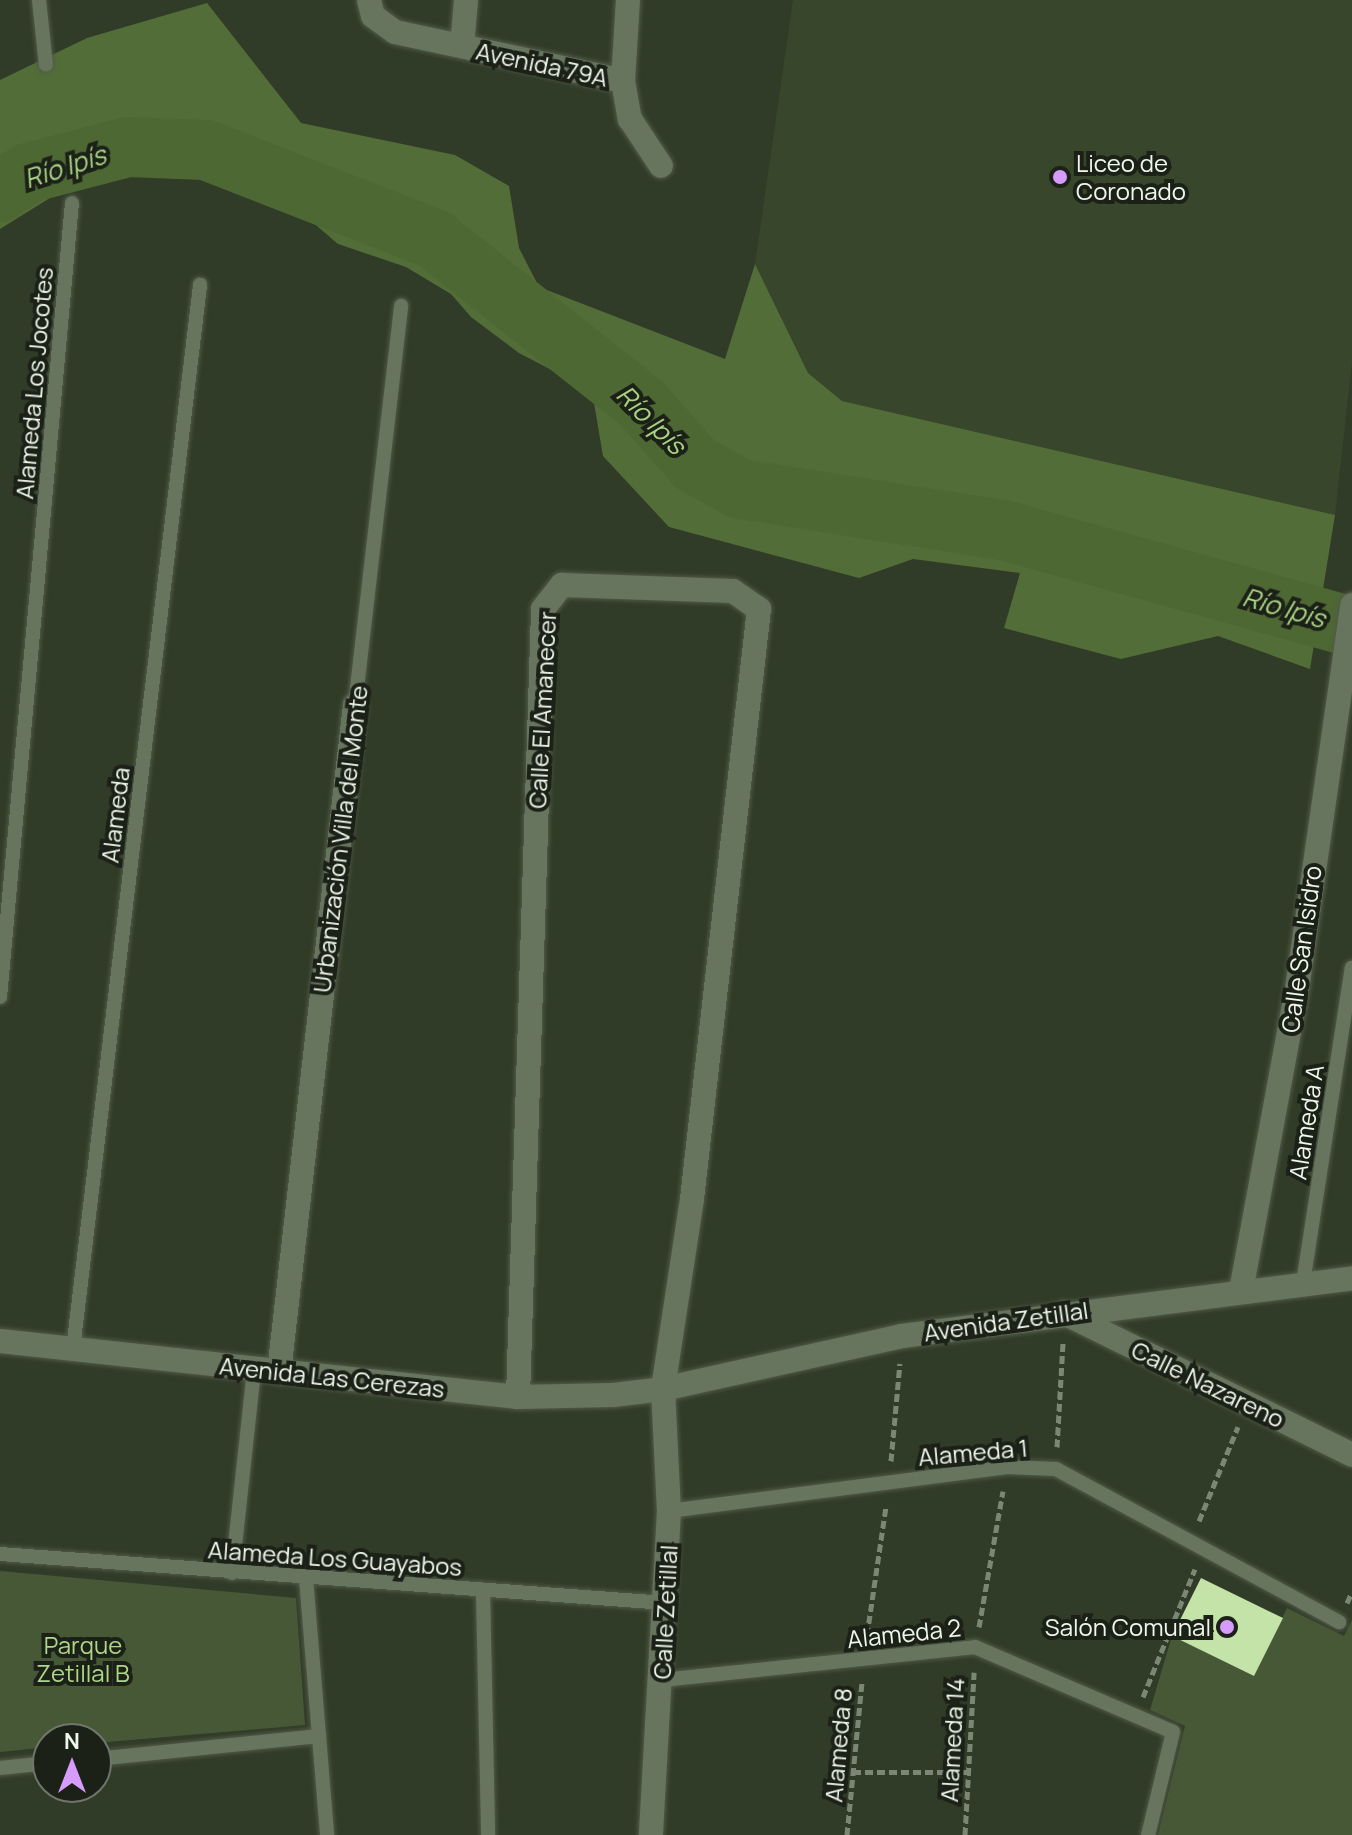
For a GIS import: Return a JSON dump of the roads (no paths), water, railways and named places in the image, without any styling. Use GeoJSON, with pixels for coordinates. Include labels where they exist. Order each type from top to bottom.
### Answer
{"type":"FeatureCollection","features":[{"type":"Feature","properties":{"kind":"street"},"geometry":{"type":"LineString","coordinates":[[462,46],[466,0]]}},
{"type":"Feature","properties":{"kind":"street"},"geometry":{"type":"LineString","coordinates":[[623,81],[628,0]]}},
{"type":"Feature","properties":{"kind":"street","name":"Avenida 79A"},"geometry":{"type":"LineString","coordinates":[[371,8],[395,32],[623,81],[630,119],[661,166]]}},
{"type":"Feature","properties":{"kind":"street","name":"Calle El Amanecer"},"geometry":{"type":"LineString","coordinates":[[518,1397],[543,609],[562,585],[733,591],[759,609],[692,1199],[663,1389]]}},
{"type":"Feature","properties":{"kind":"street","name":"Calle San Isidro"},"geometry":{"type":"LineString","coordinates":[[1241,1291],[1298,982],[1352,605]]}},
{"type":"Feature","properties":{"kind":"street","name":"Urbanización Villa del Monte"},"geometry":{"type":"LineString","coordinates":[[279,1372],[355,705]]}},
{"type":"Feature","properties":{"kind":"street","name":"Avenida Zetillal"},"geometry":{"type":"LineString","coordinates":[[663,1389],[902,1336],[1352,1278]]}},
{"type":"Feature","properties":{"kind":"street","name":"Calle Nazareno"},"geometry":{"type":"LineString","coordinates":[[1064,1313],[1352,1455]]}},
{"type":"Feature","properties":{"kind":"street","name":"Avenida Las Cerezas"},"geometry":{"type":"LineString","coordinates":[[0,1341],[518,1397],[663,1389]]}},
{"type":"Feature","properties":{"kind":"street","name":"Calle Zetillal"},"geometry":{"type":"LineString","coordinates":[[651,1835],[669,1511],[663,1389]]}},
{"type":"Feature","properties":{"kind":"lane"},"geometry":{"type":"LineString","coordinates":[[39,0],[46,65]]}},
{"type":"Feature","properties":{"kind":"lane","name":"Alameda Los Jocotes"},"geometry":{"type":"LineString","coordinates":[[0,997],[72,203]]}},
{"type":"Feature","properties":{"kind":"lane","name":"Alameda"},"geometry":{"type":"LineString","coordinates":[[73,1349],[200,285]]}},
{"type":"Feature","properties":{"kind":"lane","name":"Urbanización Villa del Monte"},"geometry":{"type":"LineString","coordinates":[[355,705],[401,306]]}},
{"type":"Feature","properties":{"kind":"lane","name":"Alameda A"},"geometry":{"type":"LineString","coordinates":[[1303,1283],[1352,968]]}},
{"type":"Feature","properties":{"kind":"lane"},"geometry":{"type":"LineString","coordinates":[[232,1573],[254,1369]]}},
{"type":"Feature","properties":{"kind":"lane","name":"Alameda 1"},"geometry":{"type":"LineString","coordinates":[[669,1511],[1007,1467],[1056,1469],[1196,1548],[1339,1622]]}},
{"type":"Feature","properties":{"kind":"lane","name":"Alameda Los Guayabos"},"geometry":{"type":"LineString","coordinates":[[0,1554],[666,1603]]}},
{"type":"Feature","properties":{"kind":"lane"},"geometry":{"type":"LineString","coordinates":[[306,1578],[327,1835]]}},
{"type":"Feature","properties":{"kind":"lane"},"geometry":{"type":"LineString","coordinates":[[483,1590],[488,1835]]}},
{"type":"Feature","properties":{"kind":"lane","name":"Alameda 2"},"geometry":{"type":"LineString","coordinates":[[662,1680],[975,1647],[1173,1732],[1148,1835]]}},
{"type":"Feature","properties":{"kind":"lane"},"geometry":{"type":"LineString","coordinates":[[112,1757],[319,1736]]}},
{"type":"Feature","properties":{"kind":"lane"},"geometry":{"type":"LineString","coordinates":[[0,1768],[32,1765]]}},
{"type":"Feature","properties":{"kind":"waterway","name":"Río Ipís"},"geometry":{"type":"LineString","coordinates":[[0,192],[28,173],[128,147],[206,150],[434,239],[642,404],[695,464],[740,489],[1003,530],[1352,627]]}},
{"type":"Feature","properties":{"kind":"place","name":"Liceo de Coronado"},"geometry":{"type":"Point","coordinates":[1060,177]}},
{"type":"Feature","properties":{"kind":"place","name":"Salón Comunal"},"geometry":{"type":"Point","coordinates":[1227,1627]}},
{"type":"Feature","properties":{"kind":"park label","name":"Parque Zetillal B"},"geometry":{"type":"Point","coordinates":[83,1659]}}]}
